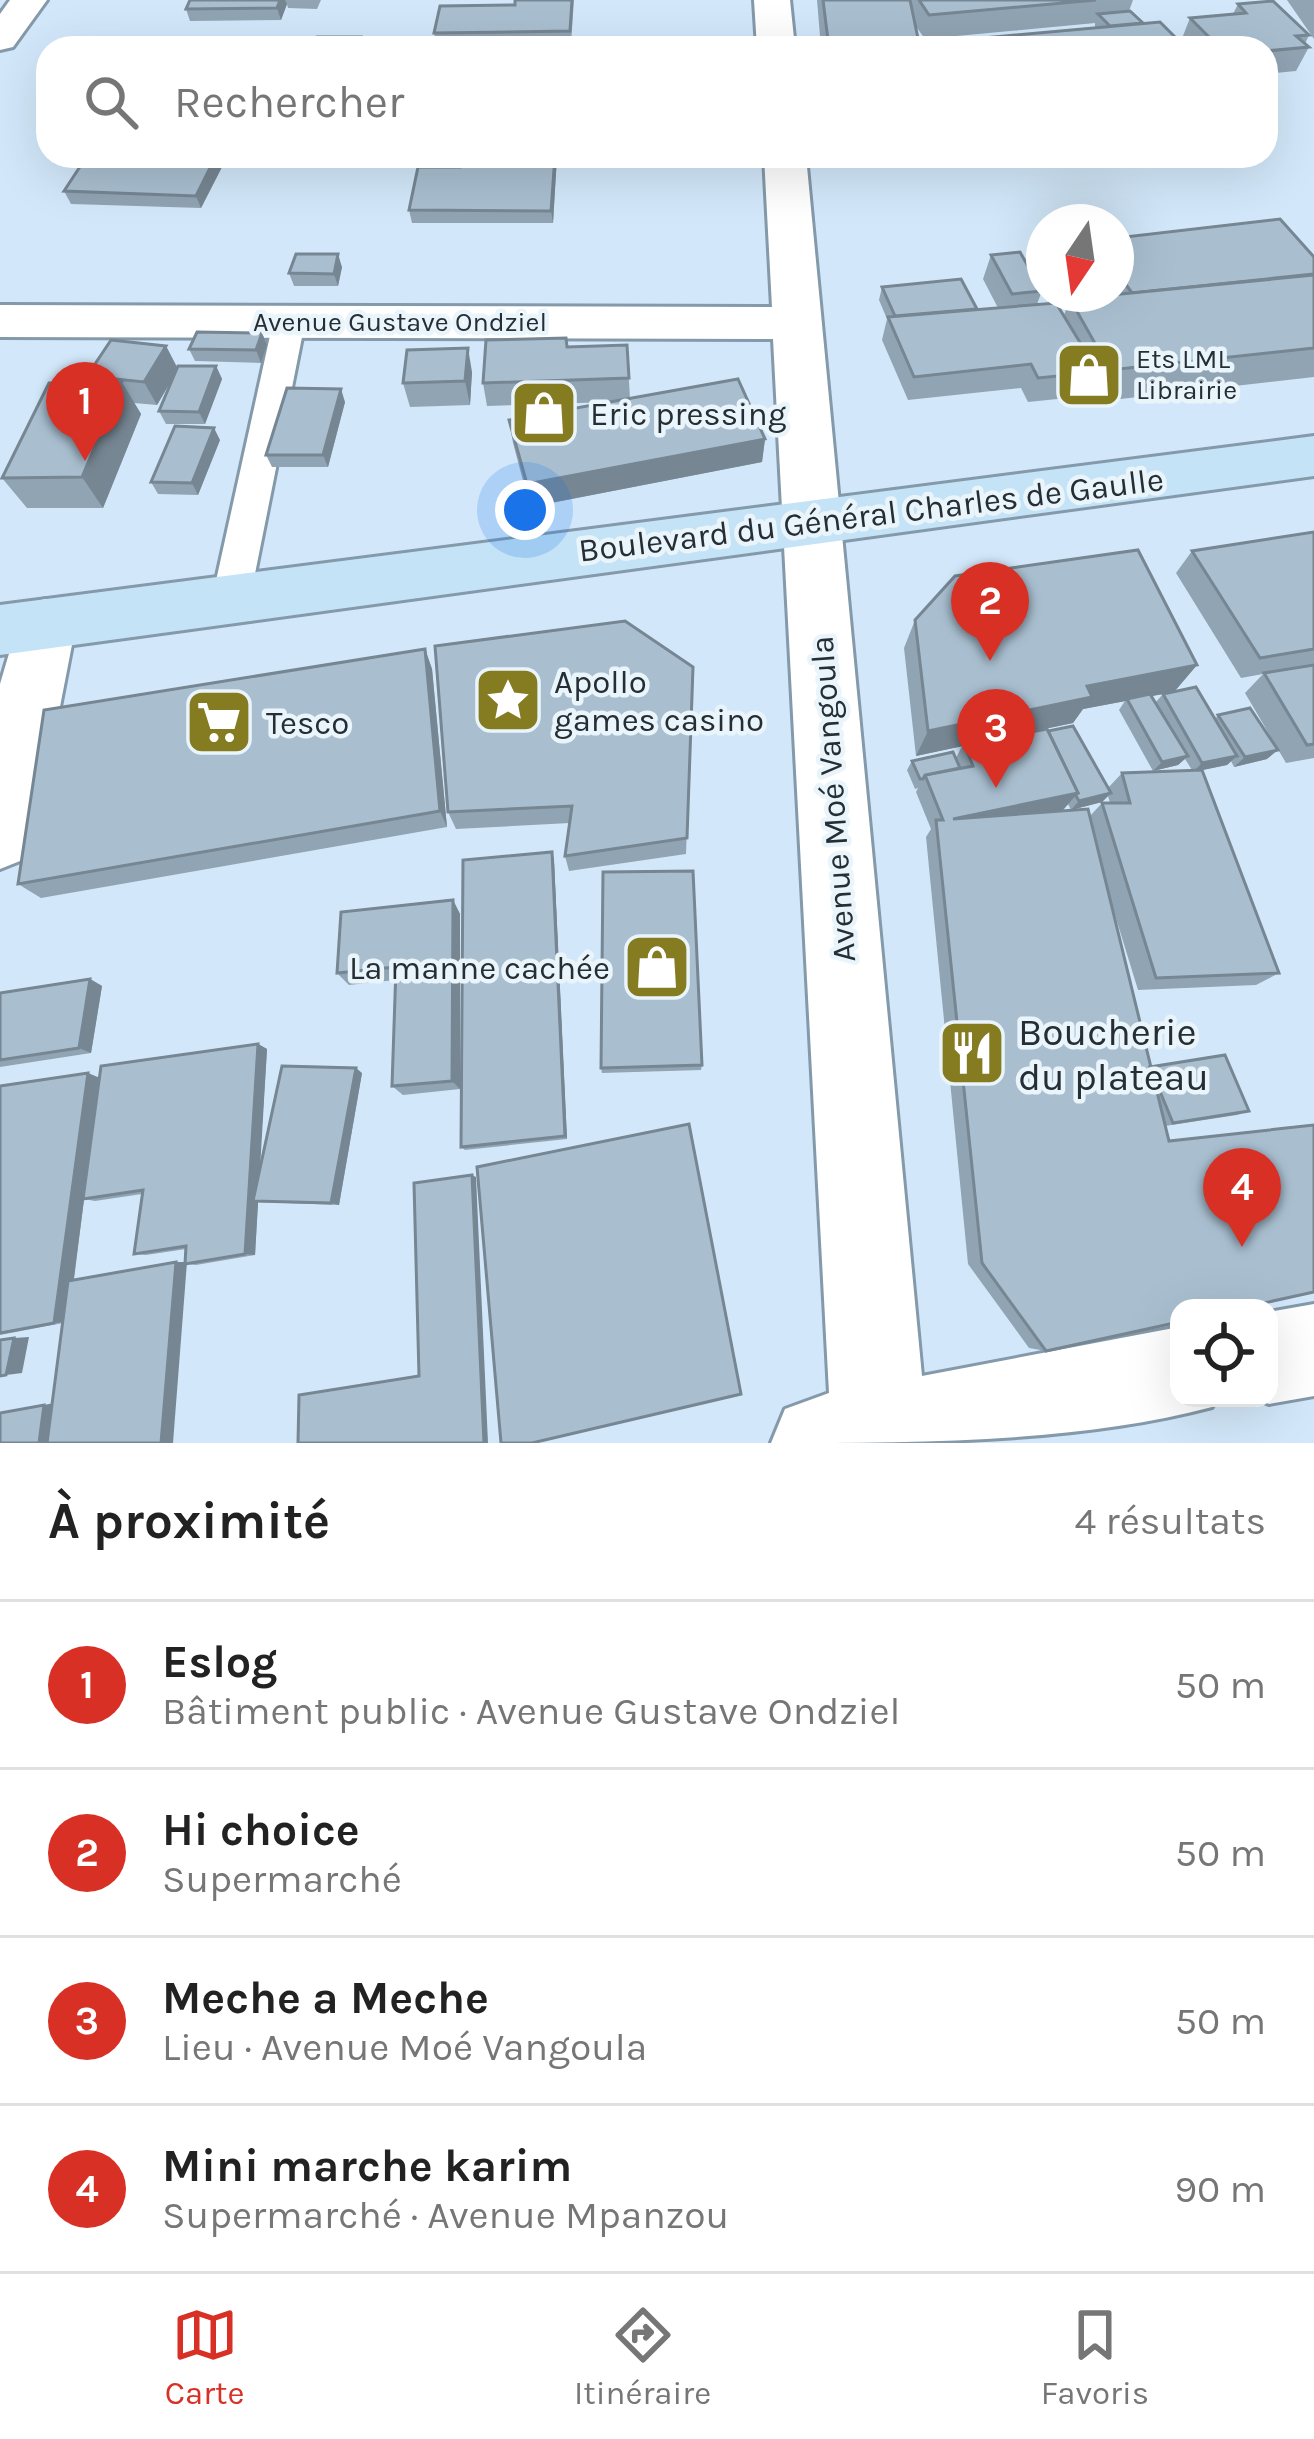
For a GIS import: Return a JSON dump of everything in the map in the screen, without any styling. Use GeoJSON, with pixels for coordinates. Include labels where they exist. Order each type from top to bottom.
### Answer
{"type":"FeatureCollection","features":[{"type":"Feature","properties":{"kind":"main road","name":"Boulevard du Général Charles de Gaulle"},"geometry":{"type":"LineString","coordinates":[[22,627],[1314,456]]}},
{"type":"Feature","properties":{"kind":"street"},"geometry":{"type":"LineString","coordinates":[[0,39],[29,0]]}},
{"type":"Feature","properties":{"kind":"street"},"geometry":{"type":"LineString","coordinates":[[772,0],[775,36]]}},
{"type":"Feature","properties":{"kind":"street","name":"Avenue Moé Vangoula"},"geometry":{"type":"LineString","coordinates":[[786,168],[812,521],[859,1438]]}},
{"type":"Feature","properties":{"kind":"street","name":"Avenue Gustave Ondziel"},"geometry":{"type":"LineString","coordinates":[[0,321],[799,323]]}},
{"type":"Feature","properties":{"kind":"street"},"geometry":{"type":"LineString","coordinates":[[0,836],[22,627]]}},
{"type":"Feature","properties":{"kind":"street"},"geometry":{"type":"LineString","coordinates":[[1278,1356],[1314,1349]]}},
{"type":"Feature","properties":{"kind":"street"},"geometry":{"type":"LineString","coordinates":[[859,1438],[1170,1376]]}},
{"type":"Feature","properties":{"kind":"lane"},"geometry":{"type":"LineString","coordinates":[[232,599],[289,322]]}},
{"type":"Feature","properties":{"kind":"building"},"geometry":{"type":"Polygon","coordinates":[[[190,0],[280,0],[277,8],[186,9],[190,0]]]}},
{"type":"Feature","properties":{"kind":"building"},"geometry":{"type":"Polygon","coordinates":[[[515,0],[572,0],[570,31],[434,33],[440,6],[515,5],[515,0]]]}},
{"type":"Feature","properties":{"kind":"building"},"geometry":{"type":"Polygon","coordinates":[[[823,0],[910,0],[918,36],[828,36],[823,0]]]}},
{"type":"Feature","properties":{"kind":"building"},"geometry":{"type":"Polygon","coordinates":[[[919,0],[1096,0],[929,15],[919,0]]]}},
{"type":"Feature","properties":{"kind":"building"},"geometry":{"type":"Polygon","coordinates":[[[1273,1],[1309,35],[1296,36],[1309,47],[1278,50],[1278,36],[1208,36],[1190,18],[1246,13],[1238,4],[1273,1]]]}},
{"type":"Feature","properties":{"kind":"building"},"geometry":{"type":"Polygon","coordinates":[[[1130,11],[1143,23],[1110,26],[1098,14],[1130,11]]]}},
{"type":"Feature","properties":{"kind":"building"},"geometry":{"type":"Polygon","coordinates":[[[1160,22],[1174,36],[1005,36],[1160,22]]]}},
{"type":"Feature","properties":{"kind":"building"},"geometry":{"type":"Polygon","coordinates":[[[79,168],[210,168],[196,196],[64,191],[79,168]]]}},
{"type":"Feature","properties":{"kind":"building"},"geometry":{"type":"Polygon","coordinates":[[[418,168],[554,168],[551,211],[409,210],[418,168]]]}},
{"type":"Feature","properties":{"kind":"building"},"geometry":{"type":"Polygon","coordinates":[[[1280,219],[1314,257],[1314,274],[1134,293],[1134,236],[1280,219]]]}},
{"type":"Feature","properties":{"kind":"building"},"geometry":{"type":"Polygon","coordinates":[[[1020,252],[1026,263],[1026,293],[1012,294],[991,255],[1020,252]]]}},
{"type":"Feature","properties":{"kind":"building"},"geometry":{"type":"Polygon","coordinates":[[[296,254],[338,254],[334,274],[289,273],[296,254]]]}},
{"type":"Feature","properties":{"kind":"building"},"geometry":{"type":"Polygon","coordinates":[[[1314,275],[1314,348],[1110,370],[1077,312],[1134,312],[1134,293],[1314,275]]]}},
{"type":"Feature","properties":{"kind":"building"},"geometry":{"type":"Polygon","coordinates":[[[961,279],[977,309],[895,316],[882,287],[961,279]]]}},
{"type":"Feature","properties":{"kind":"building"},"geometry":{"type":"Polygon","coordinates":[[[1026,306],[1026,312],[1061,312],[1098,372],[1038,378],[1031,364],[914,377],[888,317],[1026,306]]]}},
{"type":"Feature","properties":{"kind":"building"},"geometry":{"type":"Polygon","coordinates":[[[197,332],[262,333],[256,350],[189,349],[197,332]]]}},
{"type":"Feature","properties":{"kind":"building"},"geometry":{"type":"Polygon","coordinates":[[[566,338],[567,347],[627,345],[629,378],[483,383],[486,340],[566,338]]]}},
{"type":"Feature","properties":{"kind":"building"},"geometry":{"type":"Polygon","coordinates":[[[111,340],[166,346],[144,382],[87,376],[111,340]]]}},
{"type":"Feature","properties":{"kind":"building"},"geometry":{"type":"Polygon","coordinates":[[[468,348],[465,381],[403,383],[407,350],[468,348]]]}},
{"type":"Feature","properties":{"kind":"building"},"geometry":{"type":"Polygon","coordinates":[[[178,366],[216,366],[199,412],[159,411],[178,366]]]}},
{"type":"Feature","properties":{"kind":"building"},"geometry":{"type":"Polygon","coordinates":[[[738,379],[765,439],[527,484],[509,420],[738,379]]]}},
{"type":"Feature","properties":{"kind":"building"},"geometry":{"type":"Polygon","coordinates":[[[122,382],[82,477],[2,478],[49,383],[122,382]]]}},
{"type":"Feature","properties":{"kind":"building"},"geometry":{"type":"Polygon","coordinates":[[[287,388],[341,389],[323,455],[266,455],[287,388]]]}},
{"type":"Feature","properties":{"kind":"building"},"geometry":{"type":"Polygon","coordinates":[[[175,426],[214,428],[192,483],[151,482],[175,426]]]}},
{"type":"Feature","properties":{"kind":"building"},"geometry":{"type":"Polygon","coordinates":[[[1314,532],[1314,649],[1260,658],[1192,551],[1314,532]]]}},
{"type":"Feature","properties":{"kind":"building"},"geometry":{"type":"Polygon","coordinates":[[[1138,550],[1197,665],[1087,686],[1092,697],[928,731],[915,620],[955,576],[1138,550]]]}},
{"type":"Feature","properties":{"kind":"building"},"geometry":{"type":"Polygon","coordinates":[[[625,621],[693,667],[687,838],[565,856],[572,806],[448,812],[435,646],[625,621]]]}},
{"type":"Feature","properties":{"kind":"building"},"geometry":{"type":"Polygon","coordinates":[[[425,649],[440,811],[18,884],[44,710],[425,649]]]}},
{"type":"Feature","properties":{"kind":"building"},"geometry":{"type":"Polygon","coordinates":[[[1314,665],[1314,744],[1307,745],[1264,673],[1314,665]]]}},
{"type":"Feature","properties":{"kind":"building"},"geometry":{"type":"Polygon","coordinates":[[[1196,687],[1237,756],[1202,763],[1163,694],[1196,687]]]}},
{"type":"Feature","properties":{"kind":"building"},"geometry":{"type":"Polygon","coordinates":[[[1150,694],[1188,756],[1162,762],[1127,699],[1150,694]]]}},
{"type":"Feature","properties":{"kind":"building"},"geometry":{"type":"Polygon","coordinates":[[[1250,708],[1278,750],[1245,757],[1218,715],[1250,708]]]}},
{"type":"Feature","properties":{"kind":"building"},"geometry":{"type":"Polygon","coordinates":[[[1073,726],[1111,793],[1079,801],[1075,794],[1048,731],[1073,726]]]}},
{"type":"Feature","properties":{"kind":"building"},"geometry":{"type":"Polygon","coordinates":[[[1047,729],[1078,793],[953,819],[1088,809],[1169,1141],[1314,1125],[1314,1292],[1278,1300],[1170,1299],[1170,1324],[1046,1351],[982,1263],[936,820],[943,820],[925,775],[973,766],[964,744],[1047,729]]]}},
{"type":"Feature","properties":{"kind":"building"},"geometry":{"type":"Polygon","coordinates":[[[953,752],[960,768],[920,779],[912,761],[953,752]]]}},
{"type":"Feature","properties":{"kind":"building"},"geometry":{"type":"Polygon","coordinates":[[[1202,770],[1279,973],[1156,978],[1102,803],[1130,803],[1122,773],[1202,770]]]}},
{"type":"Feature","properties":{"kind":"building"},"geometry":{"type":"Polygon","coordinates":[[[552,852],[565,1136],[461,1147],[463,860],[552,852]]]}},
{"type":"Feature","properties":{"kind":"building"},"geometry":{"type":"Polygon","coordinates":[[[693,871],[702,1065],[601,1068],[603,872],[693,871]]]}},
{"type":"Feature","properties":{"kind":"building"},"geometry":{"type":"Polygon","coordinates":[[[453,900],[452,1081],[392,1086],[396,967],[337,973],[341,912],[453,900]]]}},
{"type":"Feature","properties":{"kind":"building"},"geometry":{"type":"Polygon","coordinates":[[[90,979],[79,1048],[0,1060],[0,993],[90,979]]]}},
{"type":"Feature","properties":{"kind":"building"},"geometry":{"type":"Polygon","coordinates":[[[258,1044],[245,1254],[185,1264],[186,1246],[134,1254],[143,1190],[83,1199],[101,1066],[258,1044]]]}},
{"type":"Feature","properties":{"kind":"building"},"geometry":{"type":"Polygon","coordinates":[[[1225,1055],[1249,1111],[1173,1123],[1150,1067],[1225,1055]]]}},
{"type":"Feature","properties":{"kind":"building"},"geometry":{"type":"Polygon","coordinates":[[[282,1066],[356,1068],[331,1203],[253,1201],[282,1066]]]}},
{"type":"Feature","properties":{"kind":"building"},"geometry":{"type":"Polygon","coordinates":[[[88,1073],[54,1323],[0,1333],[0,1086],[88,1073]]]}},
{"type":"Feature","properties":{"kind":"building"},"geometry":{"type":"Polygon","coordinates":[[[689,1124],[741,1394],[532,1443],[501,1443],[477,1167],[689,1124]]]}},
{"type":"Feature","properties":{"kind":"building"},"geometry":{"type":"Polygon","coordinates":[[[472,1175],[484,1443],[298,1443],[299,1395],[419,1376],[414,1183],[472,1175]]]}},
{"type":"Feature","properties":{"kind":"building"},"geometry":{"type":"Polygon","coordinates":[[[176,1262],[161,1443],[47,1443],[68,1281],[176,1262]]]}},
{"type":"Feature","properties":{"kind":"building"},"geometry":{"type":"Polygon","coordinates":[[[14,1338],[6,1375],[0,1376],[0,1340],[14,1338]]]}},
{"type":"Feature","properties":{"kind":"building"},"geometry":{"type":"Polygon","coordinates":[[[44,1405],[39,1443],[0,1443],[0,1413],[44,1405]]]}},
{"type":"Feature","properties":{"kind":"place","name":"Ets LML Librairie"},"geometry":{"type":"Point","coordinates":[1089,375]}},
{"type":"Feature","properties":{"kind":"place","name":"Eric pressing"},"geometry":{"type":"Point","coordinates":[544,413]}},
{"type":"Feature","properties":{"kind":"place","name":"Eslog"},"geometry":{"type":"Point","coordinates":[85,461]}},
{"type":"Feature","properties":{"kind":"place","name":"Hi choice"},"geometry":{"type":"Point","coordinates":[990,661]}},
{"type":"Feature","properties":{"kind":"place","name":"Apollo games casino"},"geometry":{"type":"Point","coordinates":[508,700]}},
{"type":"Feature","properties":{"kind":"place","name":"Tesco"},"geometry":{"type":"Point","coordinates":[219,722]}},
{"type":"Feature","properties":{"kind":"place","name":"Meche a Meche"},"geometry":{"type":"Point","coordinates":[996,788]}},
{"type":"Feature","properties":{"kind":"place","name":"La manne cachée"},"geometry":{"type":"Point","coordinates":[657,967]}},
{"type":"Feature","properties":{"kind":"place","name":"Boucherie du plateau"},"geometry":{"type":"Point","coordinates":[972,1053]}},
{"type":"Feature","properties":{"kind":"place","name":"Mini marche karim"},"geometry":{"type":"Point","coordinates":[1242,1247]}}]}
